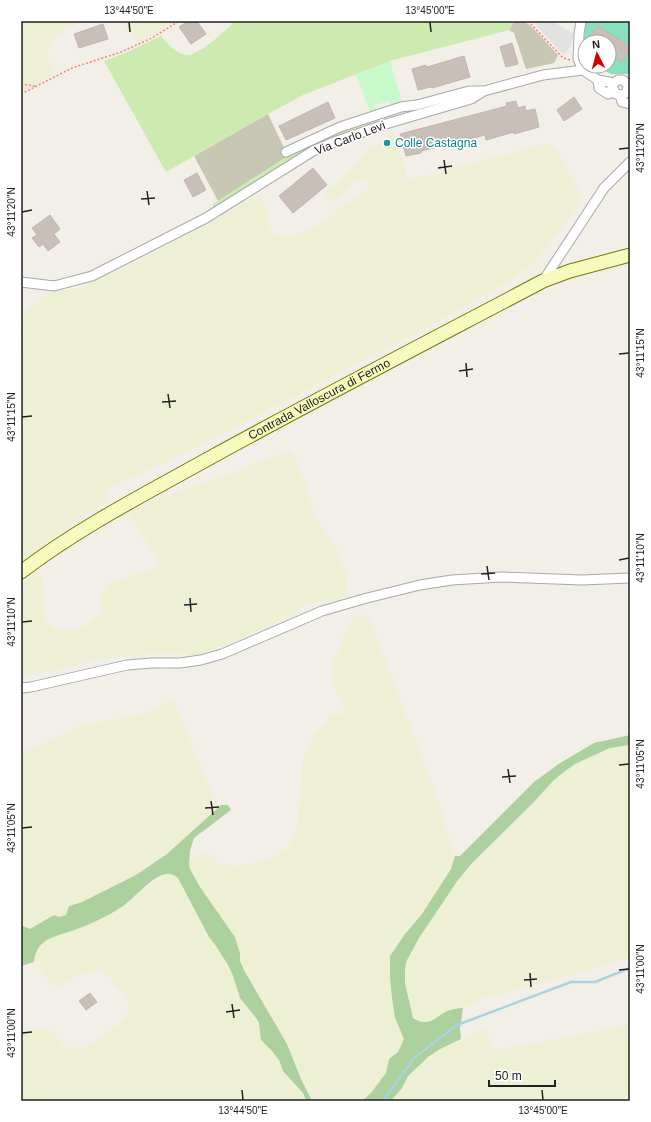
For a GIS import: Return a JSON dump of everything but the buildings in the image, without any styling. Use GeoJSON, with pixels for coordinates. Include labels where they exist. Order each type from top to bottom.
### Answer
{"type":"FeatureCollection","features":[{"type":"Feature","properties":{"kind":"street"},"geometry":{"type":"LineString","coordinates":[[579,34],[581,21]]}},
{"type":"Feature","properties":{"kind":"street","name":"Via Carlo Levi"},"geometry":{"type":"LineString","coordinates":[[286,152],[340,127],[401,107],[417,105],[469,91],[484,91],[542,75],[577,71]]}},
{"type":"Feature","properties":{"kind":"street"},"geometry":{"type":"LineString","coordinates":[[589,74],[598,80],[624,87],[622,102],[630,104]]}},
{"type":"Feature","properties":{"kind":"street","name":"Via Carlo Levi"},"geometry":{"type":"LineString","coordinates":[[21,282],[54,286],[92,276],[206,218],[313,151],[336,141],[389,123],[472,99],[484,91]]}},
{"type":"Feature","properties":{"kind":"street"},"geometry":{"type":"LineString","coordinates":[[543,281],[604,188],[630,162]]}},
{"type":"Feature","properties":{"kind":"street","name":"Contrada Valloscura di Fermo"},"geometry":{"type":"LineString","coordinates":[[21,572],[79,532],[115,510],[333,390],[543,281],[570,271],[630,254]]}},
{"type":"Feature","properties":{"kind":"street"},"geometry":{"type":"LineString","coordinates":[[21,688],[127,665],[180,663],[201,660],[222,654],[322,611],[420,585],[452,580],[501,577],[582,580],[630,578]]}},
{"type":"Feature","properties":{"kind":"path"},"geometry":{"type":"LineString","coordinates":[[21,94],[72,68],[121,52],[152,38],[179,21]]}},
{"type":"Feature","properties":{"kind":"path"},"geometry":{"type":"LineString","coordinates":[[528,21],[563,58],[568,60],[577,59]]}},
{"type":"Feature","properties":{"kind":"path"},"geometry":{"type":"LineString","coordinates":[[21,84],[36,86]]}},
{"type":"Feature","properties":{"kind":"shaded area"},"geometry":{"type":"Polygon","coordinates":[[[21,21],[87,21],[71,26],[58,35],[47,51],[48,58],[54,68],[55,74],[21,93],[21,21]]]}},
{"type":"Feature","properties":{"kind":"shaded area"},"geometry":{"type":"Polygon","coordinates":[[[121,21],[175,21],[152,36],[137,43],[121,21]]]}},
{"type":"Feature","properties":{"kind":"shaded area"},"geometry":{"type":"Polygon","coordinates":[[[514,21],[524,21],[533,28],[558,55],[554,63],[526,69],[514,33],[509,30],[514,21]]]}},
{"type":"Feature","properties":{"kind":"shaded area"},"geometry":{"type":"Polygon","coordinates":[[[539,21],[552,21],[574,34],[570,48],[563,54],[536,25],[539,21]]]}},
{"type":"Feature","properties":{"kind":"shaded area"},"geometry":{"type":"Polygon","coordinates":[[[268,114],[288,156],[218,201],[194,156],[268,114]]]}},
{"type":"Feature","properties":{"kind":"shaded area"},"geometry":{"type":"Polygon","coordinates":[[[392,133],[395,134],[408,180],[540,145],[546,144],[552,146],[561,156],[581,195],[577,209],[533,264],[510,281],[435,323],[197,447],[112,487],[105,486],[109,500],[106,504],[77,518],[52,540],[21,561],[21,337],[26,343],[23,323],[25,313],[28,309],[53,290],[66,290],[84,286],[131,265],[184,237],[257,195],[262,198],[266,206],[269,228],[276,234],[288,237],[306,231],[325,221],[340,208],[366,191],[369,186],[368,182],[365,180],[359,180],[354,182],[337,200],[329,201],[324,194],[341,179],[370,148],[378,144],[392,133]]]}},
{"type":"Feature","properties":{"kind":"shaded area"},"geometry":{"type":"Polygon","coordinates":[[[286,451],[291,452],[296,459],[316,517],[337,551],[347,575],[346,594],[340,599],[307,603],[293,615],[233,642],[196,656],[177,654],[132,655],[87,662],[69,668],[21,677],[21,584],[35,573],[39,574],[44,589],[44,614],[47,622],[54,628],[67,631],[85,626],[101,611],[100,595],[107,590],[107,585],[110,582],[157,567],[159,565],[159,561],[129,515],[130,512],[170,494],[239,470],[286,451]]]}},
{"type":"Feature","properties":{"kind":"shaded area"},"geometry":{"type":"Polygon","coordinates":[[[358,615],[367,616],[371,622],[435,791],[455,856],[451,869],[422,914],[405,934],[390,956],[390,978],[395,1018],[404,1039],[398,1052],[389,1059],[386,1073],[371,1093],[362,1101],[312,1101],[301,1079],[287,1044],[245,972],[240,961],[240,953],[235,937],[200,887],[189,865],[191,859],[200,853],[208,853],[219,863],[230,866],[250,864],[275,856],[287,848],[294,838],[298,823],[302,764],[305,756],[315,734],[332,714],[346,713],[333,683],[331,672],[333,662],[349,625],[358,615]]]}},
{"type":"Feature","properties":{"kind":"shaded area"},"geometry":{"type":"Polygon","coordinates":[[[170,700],[174,700],[200,766],[219,806],[191,834],[167,854],[136,875],[82,902],[69,906],[66,915],[59,917],[54,915],[30,929],[21,925],[21,751],[27,751],[81,725],[130,717],[149,712],[170,700]]]}},
{"type":"Feature","properties":{"kind":"shaded area"},"geometry":{"type":"Polygon","coordinates":[[[630,745],[630,957],[558,979],[482,999],[471,1006],[449,1010],[428,1022],[420,1022],[413,1018],[405,983],[406,962],[419,938],[458,880],[472,863],[532,804],[553,781],[575,764],[610,748],[630,745]]]}},
{"type":"Feature","properties":{"kind":"shaded area"},"geometry":{"type":"Polygon","coordinates":[[[167,874],[173,874],[178,878],[209,937],[228,965],[240,998],[259,1023],[261,1040],[279,1060],[283,1071],[303,1093],[306,1101],[21,1101],[21,1032],[48,1028],[57,1035],[63,1046],[75,1048],[84,1047],[96,1041],[119,1024],[127,1016],[129,1008],[125,995],[100,969],[84,973],[56,989],[34,962],[34,957],[39,947],[42,943],[137,893],[146,885],[167,874]]]}},
{"type":"Feature","properties":{"kind":"shaded area"},"geometry":{"type":"Polygon","coordinates":[[[630,1025],[630,1101],[391,1101],[402,1088],[408,1076],[428,1057],[440,1049],[486,1028],[495,1050],[630,1025]]]}},
{"type":"Feature","properties":{"kind":"green space"},"geometry":{"type":"Polygon","coordinates":[[[235,21],[514,21],[509,30],[390,61],[303,95],[166,172],[104,61],[123,54],[161,36],[169,45],[182,54],[186,55],[198,52],[212,42],[235,21]]]}},
{"type":"Feature","properties":{"kind":"green space"},"geometry":{"type":"Polygon","coordinates":[[[586,21],[630,21],[630,74],[617,74],[617,34],[584,34],[586,21]]]}},
{"type":"Feature","properties":{"kind":"green space"},"geometry":{"type":"Polygon","coordinates":[[[390,61],[402,101],[391,105],[389,101],[375,105],[377,110],[370,112],[356,74],[390,61]]]}},
{"type":"Feature","properties":{"kind":"green space"},"geometry":{"type":"Polygon","coordinates":[[[386,119],[377,124],[335,139],[213,209],[213,204],[288,156],[342,131],[386,119]]]}},
{"type":"Feature","properties":{"kind":"green space"},"geometry":{"type":"Polygon","coordinates":[[[630,735],[630,745],[610,748],[575,764],[553,781],[532,804],[472,863],[458,880],[419,938],[406,962],[405,983],[413,1018],[419,1021],[429,1022],[445,1012],[463,1008],[460,1029],[461,1039],[440,1049],[428,1057],[408,1076],[402,1088],[391,1101],[362,1101],[371,1093],[386,1073],[389,1059],[398,1052],[404,1039],[395,1018],[390,978],[390,956],[405,934],[422,914],[451,869],[455,856],[460,856],[534,782],[560,763],[594,743],[630,735]]]}},
{"type":"Feature","properties":{"kind":"green space"},"geometry":{"type":"Polygon","coordinates":[[[221,805],[228,805],[231,810],[194,838],[190,851],[190,869],[200,887],[235,937],[240,953],[240,961],[245,972],[287,1044],[301,1079],[312,1101],[306,1101],[303,1093],[283,1071],[279,1060],[261,1040],[259,1023],[240,998],[228,965],[209,937],[178,878],[173,875],[167,874],[155,879],[123,906],[105,916],[87,925],[46,941],[41,944],[38,949],[34,962],[21,966],[21,925],[30,929],[54,915],[59,917],[66,915],[69,906],[82,902],[136,875],[167,854],[221,805]]]}},
{"type":"Feature","properties":{"kind":"waterway"},"geometry":{"type":"LineString","coordinates":[[383,1101],[414,1058],[457,1025],[571,982],[595,982],[630,968]]}},
{"type":"Feature","properties":{"kind":"place","name":"Colle Castagna"},"geometry":{"type":"Point","coordinates":[387,143]}}]}
